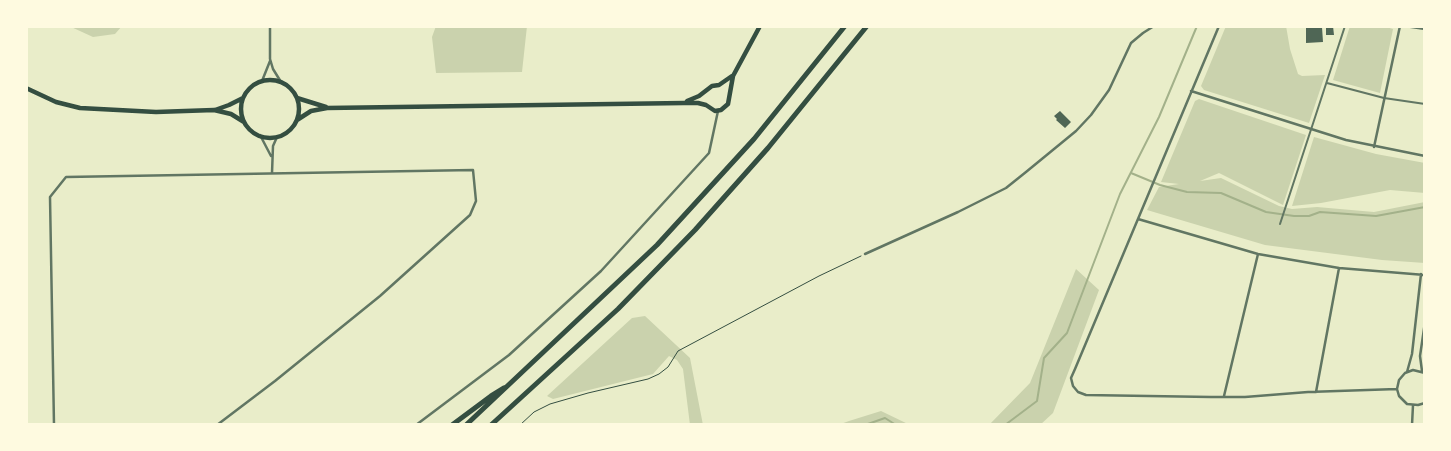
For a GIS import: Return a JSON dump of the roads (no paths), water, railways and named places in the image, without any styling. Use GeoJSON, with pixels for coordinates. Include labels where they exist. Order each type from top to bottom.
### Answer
{"type":"FeatureCollection","features":[{"type":"Feature","properties":{"kind":"highway"},"geometry":{"type":"LineString","coordinates":[[466,425],[513,383],[679,222],[754,139],[845,26]]}},
{"type":"Feature","properties":{"kind":"highway"},"geometry":{"type":"LineString","coordinates":[[491,425],[624,303],[695,230],[768,148],[867,26]]}},
{"type":"Feature","properties":{"kind":"highway"},"geometry":{"type":"LineString","coordinates":[[454,424],[491,396],[513,383]]}},
{"type":"Feature","properties":{"kind":"main road"},"geometry":{"type":"LineString","coordinates":[[706,91],[704,98],[706,105],[711,110],[718,111],[724,109],[728,104],[733,76],[760,26]]}},
{"type":"Feature","properties":{"kind":"main road"},"geometry":{"type":"LineString","coordinates":[[719,86],[733,76]]}},
{"type":"Feature","properties":{"kind":"main road"},"geometry":{"type":"LineString","coordinates":[[214,110],[243,98],[251,87],[268,80],[281,82],[288,86],[297,98],[299,112],[297,120],[291,129],[277,137],[271,138],[260,135],[249,129],[244,122],[242,114],[243,98]]}},
{"type":"Feature","properties":{"kind":"main road"},"geometry":{"type":"LineString","coordinates":[[684,102],[712,86],[726,88],[729,95]]}},
{"type":"Feature","properties":{"kind":"main road"},"geometry":{"type":"LineString","coordinates":[[26,88],[56,102],[80,108],[156,112],[214,110],[231,114],[244,122]]}},
{"type":"Feature","properties":{"kind":"main road"},"geometry":{"type":"LineString","coordinates":[[297,98],[327,108]]}},
{"type":"Feature","properties":{"kind":"main road"},"geometry":{"type":"LineString","coordinates":[[297,120],[311,111],[327,108],[684,102],[706,105]]}},
{"type":"Feature","properties":{"kind":"street"},"geometry":{"type":"LineString","coordinates":[[270,26],[270,60],[281,82]]}},
{"type":"Feature","properties":{"kind":"street"},"geometry":{"type":"LineString","coordinates":[[865,254],[958,212],[1006,188],[1020,177],[1076,131],[1091,115],[1109,90],[1131,43],[1154,26]]}},
{"type":"Feature","properties":{"kind":"street"},"geometry":{"type":"LineString","coordinates":[[1219,26],[1072,378],[1075,390],[1086,395],[1245,397],[1397,389]]}},
{"type":"Feature","properties":{"kind":"street"},"geometry":{"type":"LineString","coordinates":[[1280,224],[1345,26]]}},
{"type":"Feature","properties":{"kind":"street"},"geometry":{"type":"LineString","coordinates":[[1374,146],[1400,26]]}},
{"type":"Feature","properties":{"kind":"street"},"geometry":{"type":"LineString","coordinates":[[1405,26],[1425,29]]}},
{"type":"Feature","properties":{"kind":"street"},"geometry":{"type":"LineString","coordinates":[[262,81],[270,60]]}},
{"type":"Feature","properties":{"kind":"street"},"geometry":{"type":"LineString","coordinates":[[1326,83],[1384,98],[1425,104]]}},
{"type":"Feature","properties":{"kind":"street"},"geometry":{"type":"LineString","coordinates":[[1191,91],[1311,130],[1374,146],[1425,156]]}},
{"type":"Feature","properties":{"kind":"street"},"geometry":{"type":"LineString","coordinates":[[416,425],[509,355],[601,271],[709,153],[718,111]]}},
{"type":"Feature","properties":{"kind":"street"},"geometry":{"type":"LineString","coordinates":[[260,135],[272,157]]}},
{"type":"Feature","properties":{"kind":"street"},"geometry":{"type":"LineString","coordinates":[[272,173],[273,146],[277,137]]}},
{"type":"Feature","properties":{"kind":"street"},"geometry":{"type":"LineString","coordinates":[[54,425],[50,197],[66,177],[473,170],[476,201],[470,215],[380,296],[217,425]]}},
{"type":"Feature","properties":{"kind":"street"},"geometry":{"type":"LineString","coordinates":[[1138,218],[1258,254],[1339,268],[1423,274],[1408,372]]}},
{"type":"Feature","properties":{"kind":"street"},"geometry":{"type":"LineString","coordinates":[[1224,396],[1258,254]]}},
{"type":"Feature","properties":{"kind":"street"},"geometry":{"type":"LineString","coordinates":[[1316,392],[1339,268]]}},
{"type":"Feature","properties":{"kind":"street"},"geometry":{"type":"LineString","coordinates":[[1425,322],[1420,356],[1423,372],[1413,370],[1408,372],[1399,380],[1397,389],[1401,399],[1413,405],[1425,402]]}},
{"type":"Feature","properties":{"kind":"street"},"geometry":{"type":"LineString","coordinates":[[1412,425],[1413,405]]}},
{"type":"Feature","properties":{"kind":"waterway"},"geometry":{"type":"LineString","coordinates":[[1005,425],[1037,401],[1044,358],[1067,333],[1120,194],[1159,117],[1197,26]]}},
{"type":"Feature","properties":{"kind":"waterway"},"geometry":{"type":"LineString","coordinates":[[1131,173],[1160,185],[1187,192],[1221,193],[1266,212],[1294,216],[1309,216],[1320,212],[1376,216],[1425,207]]}},
{"type":"Feature","properties":{"kind":"waterway"},"geometry":{"type":"LineString","coordinates":[[865,425],[885,418],[896,425]]}}]}
